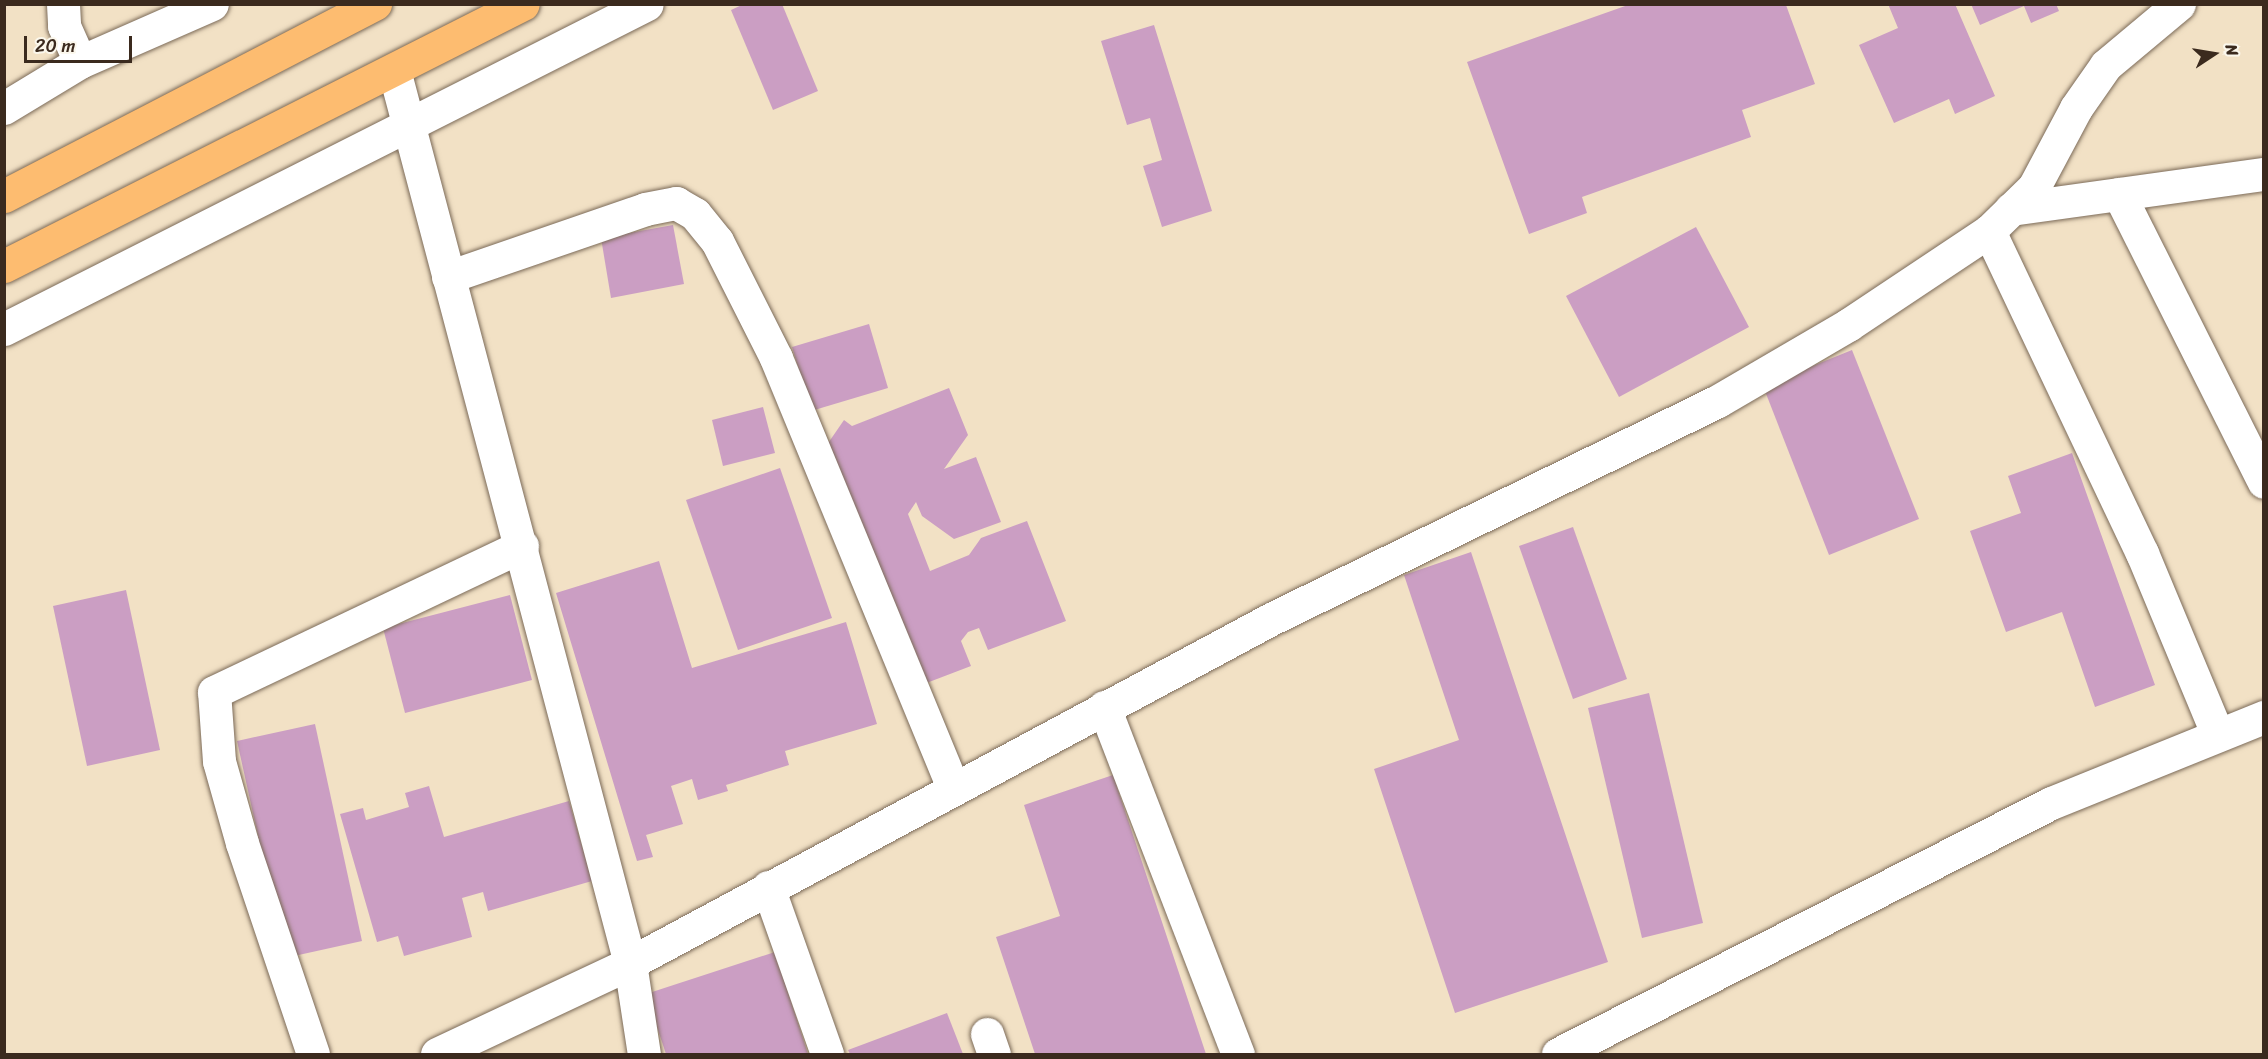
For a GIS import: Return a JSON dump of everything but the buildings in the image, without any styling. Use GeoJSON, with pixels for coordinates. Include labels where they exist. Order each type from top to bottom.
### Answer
{"type":"FeatureCollection","features":[{"type":"Feature","properties":{"kind":"highway"},"geometry":{"type":"LineString","coordinates":[[10,187],[375,4]]}},
{"type":"Feature","properties":{"kind":"highway"},"geometry":{"type":"LineString","coordinates":[[4,266],[524,4]]}},
{"type":"Feature","properties":{"kind":"street"},"geometry":{"type":"LineString","coordinates":[[63,4],[64,26],[80,62]]}},
{"type":"Feature","properties":{"kind":"street"},"geometry":{"type":"LineString","coordinates":[[4,329],[647,4]]}},
{"type":"Feature","properties":{"kind":"street"},"geometry":{"type":"LineString","coordinates":[[437,1054],[630,963],[953,787],[1271,619],[1718,401],[1848,325],[2000,220],[2034,187],[2076,108],[2106,65],[2179,4]]}},
{"type":"Feature","properties":{"kind":"street"},"geometry":{"type":"LineString","coordinates":[[4,108],[80,62],[207,6]]}},
{"type":"Feature","properties":{"kind":"street"},"geometry":{"type":"LineString","coordinates":[[394,70],[406,125],[522,546],[630,963],[644,1054]]}},
{"type":"Feature","properties":{"kind":"street"},"geometry":{"type":"LineString","coordinates":[[2000,220],[2119,194],[2264,174]]}},
{"type":"Feature","properties":{"kind":"street"},"geometry":{"type":"LineString","coordinates":[[2119,194],[2264,482]]}},
{"type":"Feature","properties":{"kind":"street"},"geometry":{"type":"LineString","coordinates":[[448,277],[645,209],[676,203],[694,214],[717,241],[776,358],[953,787]]}},
{"type":"Feature","properties":{"kind":"street"},"geometry":{"type":"LineString","coordinates":[[2000,220],[2217,734]]}},
{"type":"Feature","properties":{"kind":"street"},"geometry":{"type":"LineString","coordinates":[[313,1054],[242,843],[219,761],[214,692],[522,546]]}},
{"type":"Feature","properties":{"kind":"street"},"geometry":{"type":"LineString","coordinates":[[1104,707],[1238,1054]]}},
{"type":"Feature","properties":{"kind":"street"},"geometry":{"type":"LineString","coordinates":[[1558,1054],[2051,803],[2217,734],[2264,717]]}},
{"type":"Feature","properties":{"kind":"street"},"geometry":{"type":"LineString","coordinates":[[768,887],[827,1054]]}}]}
